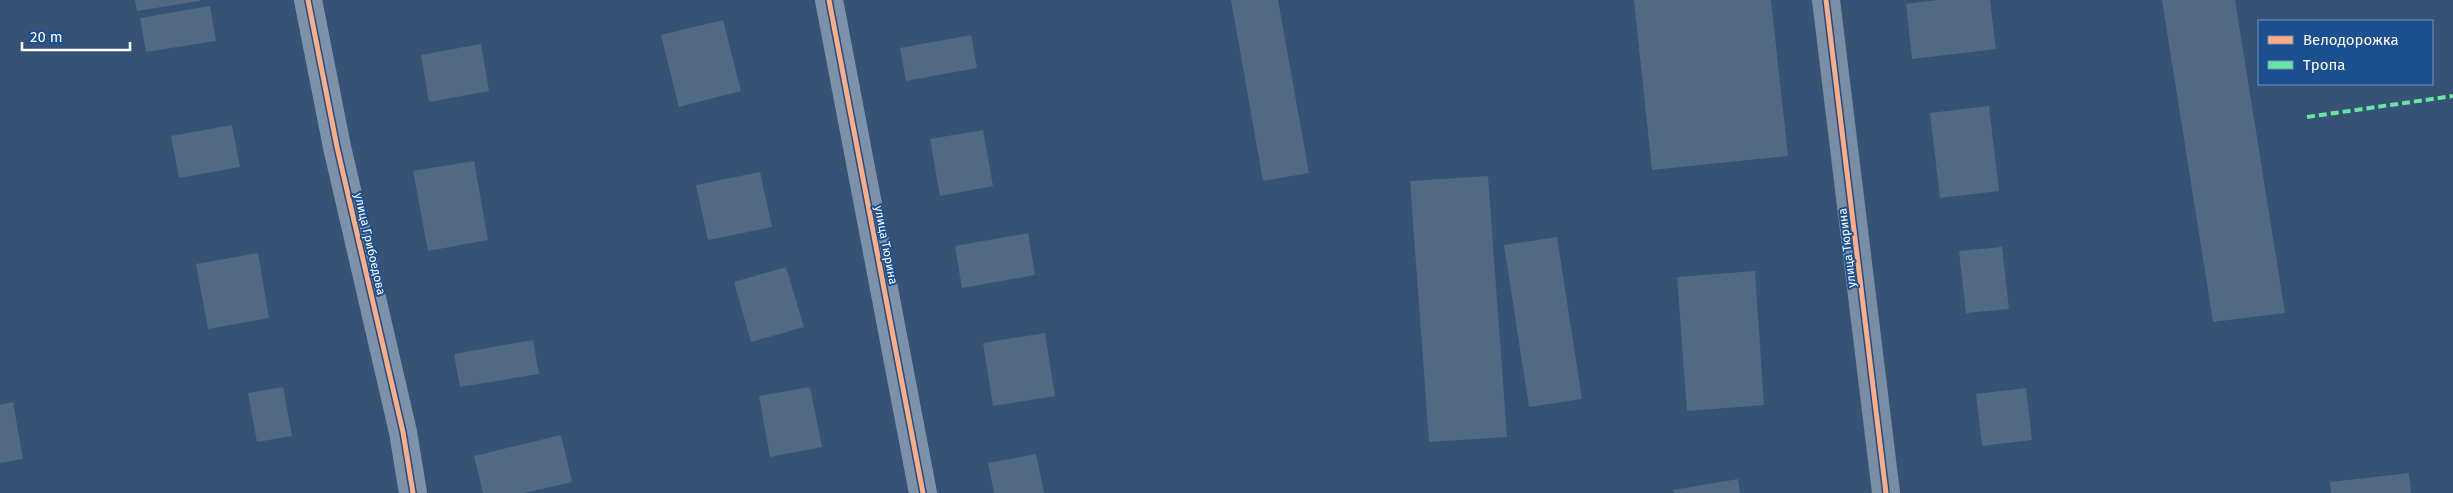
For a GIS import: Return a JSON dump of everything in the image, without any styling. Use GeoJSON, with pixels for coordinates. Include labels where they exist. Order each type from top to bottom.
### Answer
{"type":"FeatureCollection","features":[{"type":"Feature","properties":{"kind":"street","name":"улица Грибоедова"},"geometry":{"type":"LineString","coordinates":[[308,0],[337,147],[403,432],[413,493]]}},
{"type":"Feature","properties":{"kind":"street","name":"улица Тюрина"},"geometry":{"type":"LineString","coordinates":[[829,0],[923,493]]}},
{"type":"Feature","properties":{"kind":"street","name":"улица Тюрина"},"geometry":{"type":"LineString","coordinates":[[1826,0],[1886,493]]}},
{"type":"Feature","properties":{"kind":"building"},"geometry":{"type":"Polygon","coordinates":[[[135,0],[200,0],[200,1],[137,11],[135,0]]]}},
{"type":"Feature","properties":{"kind":"building"},"geometry":{"type":"Polygon","coordinates":[[[1231,0],[1278,0],[1309,173],[1263,181],[1231,0]]]}},
{"type":"Feature","properties":{"kind":"building"},"geometry":{"type":"Polygon","coordinates":[[[1634,0],[1771,0],[1788,156],[1652,170],[1634,0]]]}},
{"type":"Feature","properties":{"kind":"building"},"geometry":{"type":"Polygon","coordinates":[[[1937,0],[1990,0],[1996,49],[1912,59],[1906,4],[1937,0]]]}},
{"type":"Feature","properties":{"kind":"building"},"geometry":{"type":"Polygon","coordinates":[[[2162,0],[2235,0],[2285,313],[2213,322],[2162,0]]]}},
{"type":"Feature","properties":{"kind":"building"},"geometry":{"type":"Polygon","coordinates":[[[210,6],[216,41],[146,52],[140,18],[210,6]]]}},
{"type":"Feature","properties":{"kind":"building"},"geometry":{"type":"Polygon","coordinates":[[[723,20],[741,91],[679,107],[661,35],[723,20]]]}},
{"type":"Feature","properties":{"kind":"building"},"geometry":{"type":"Polygon","coordinates":[[[971,35],[977,68],[906,81],[900,48],[971,35]]]}},
{"type":"Feature","properties":{"kind":"building"},"geometry":{"type":"Polygon","coordinates":[[[481,44],[489,91],[429,102],[421,55],[481,44]]]}},
{"type":"Feature","properties":{"kind":"building"},"geometry":{"type":"Polygon","coordinates":[[[1989,106],[1999,191],[1940,198],[1930,113],[1989,106]]]}},
{"type":"Feature","properties":{"kind":"building"},"geometry":{"type":"Polygon","coordinates":[[[232,125],[240,167],[179,178],[171,136],[232,125]]]}},
{"type":"Feature","properties":{"kind":"building"},"geometry":{"type":"Polygon","coordinates":[[[983,130],[993,186],[940,196],[930,139],[983,130]]]}},
{"type":"Feature","properties":{"kind":"building"},"geometry":{"type":"Polygon","coordinates":[[[474,161],[488,240],[428,251],[413,171],[474,161]]]}},
{"type":"Feature","properties":{"kind":"building"},"geometry":{"type":"Polygon","coordinates":[[[760,172],[772,227],[708,240],[696,185],[760,172]]]}},
{"type":"Feature","properties":{"kind":"building"},"geometry":{"type":"Polygon","coordinates":[[[1488,176],[1507,437],[1429,442],[1410,181],[1488,176]]]}},
{"type":"Feature","properties":{"kind":"building"},"geometry":{"type":"Polygon","coordinates":[[[1028,233],[1035,275],[962,288],[955,246],[1028,233]]]}},
{"type":"Feature","properties":{"kind":"building"},"geometry":{"type":"Polygon","coordinates":[[[1557,237],[1582,399],[1529,407],[1504,245],[1557,237]]]}},
{"type":"Feature","properties":{"kind":"building"},"geometry":{"type":"Polygon","coordinates":[[[2002,247],[2009,309],[1966,313],[1959,251],[2002,247]]]}},
{"type":"Feature","properties":{"kind":"building"},"geometry":{"type":"Polygon","coordinates":[[[258,253],[269,318],[208,329],[196,264],[258,253]]]}},
{"type":"Feature","properties":{"kind":"building"},"geometry":{"type":"Polygon","coordinates":[[[786,267],[804,327],[751,342],[734,282],[786,267]]]}},
{"type":"Feature","properties":{"kind":"building"},"geometry":{"type":"Polygon","coordinates":[[[1755,271],[1764,405],[1687,411],[1677,277],[1755,271]]]}},
{"type":"Feature","properties":{"kind":"building"},"geometry":{"type":"Polygon","coordinates":[[[1045,333],[1055,396],[993,406],[983,343],[1045,333]]]}},
{"type":"Feature","properties":{"kind":"building"},"geometry":{"type":"Polygon","coordinates":[[[533,340],[539,374],[460,387],[454,354],[533,340]]]}},
{"type":"Feature","properties":{"kind":"building"},"geometry":{"type":"Polygon","coordinates":[[[283,387],[292,436],[257,442],[248,393],[283,387]]]}},
{"type":"Feature","properties":{"kind":"building"},"geometry":{"type":"Polygon","coordinates":[[[810,387],[822,447],[770,457],[759,396],[810,387]]]}},
{"type":"Feature","properties":{"kind":"building"},"geometry":{"type":"Polygon","coordinates":[[[2026,388],[2032,440],[1982,446],[1976,394],[2026,388]]]}},
{"type":"Feature","properties":{"kind":"building"},"geometry":{"type":"Polygon","coordinates":[[[13,402],[23,459],[0,463],[0,405],[13,402]]]}},
{"type":"Feature","properties":{"kind":"building"},"geometry":{"type":"Polygon","coordinates":[[[561,435],[572,482],[524,493],[483,493],[474,456],[561,435]]]}},
{"type":"Feature","properties":{"kind":"building"},"geometry":{"type":"Polygon","coordinates":[[[1036,454],[1044,493],[994,493],[988,463],[1036,454]]]}},
{"type":"Feature","properties":{"kind":"building"},"geometry":{"type":"Polygon","coordinates":[[[2409,473],[2411,493],[2331,493],[2330,482],[2409,473]]]}},
{"type":"Feature","properties":{"kind":"building"},"geometry":{"type":"Polygon","coordinates":[[[1738,479],[1740,493],[1674,493],[1673,490],[1738,479]]]}},
{"type":"Feature","properties":{"kind":"marked path"},"geometry":{"type":"LineString","coordinates":[[2307,117],[2453,96]]}},
{"type":"Feature","properties":{"kind":"cycle path"},"geometry":{"type":"LineString","coordinates":[[308,0],[337,147],[403,432],[413,493]]}},
{"type":"Feature","properties":{"kind":"cycle path"},"geometry":{"type":"LineString","coordinates":[[829,0],[923,493]]}},
{"type":"Feature","properties":{"kind":"cycle path"},"geometry":{"type":"LineString","coordinates":[[1826,0],[1886,493]]}}]}
